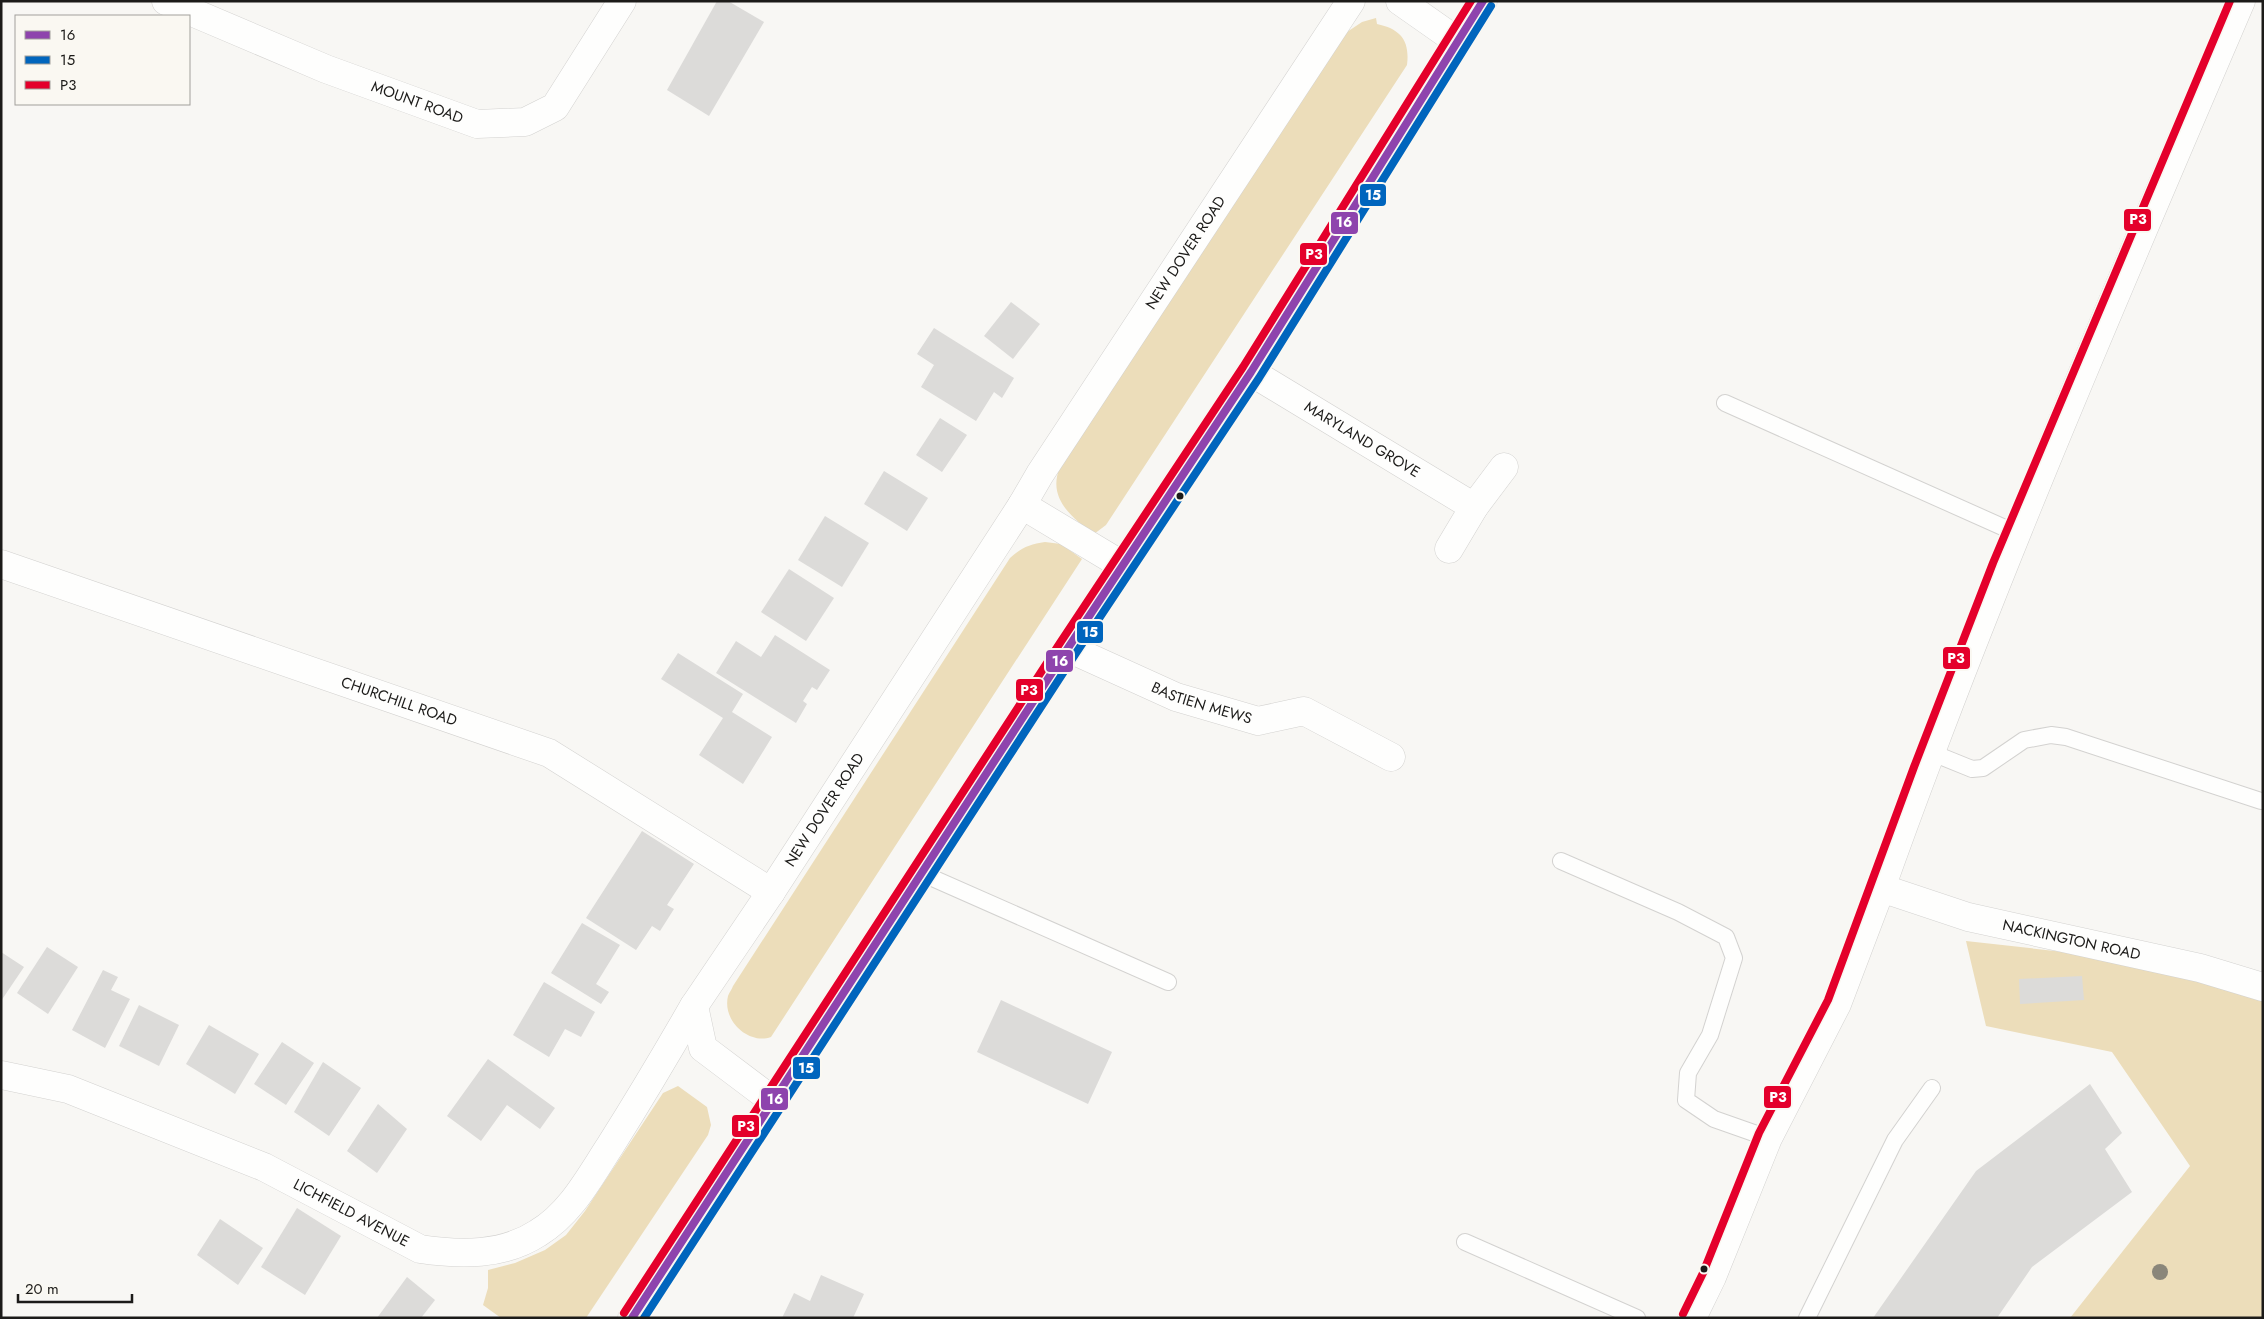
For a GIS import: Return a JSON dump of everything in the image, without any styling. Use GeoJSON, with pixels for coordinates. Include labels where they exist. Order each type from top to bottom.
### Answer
{"type":"FeatureCollection","features":[{"type":"Feature","properties":{"kind":"street","name":"MOUNT ROAD"},"geometry":{"type":"LineString","coordinates":[[166,1],[326,69],[477,124],[525,122],[555,107],[622,1]]}},
{"type":"Feature","properties":{"kind":"street","name":"NEW DOVER ROAD"},"geometry":{"type":"LineString","coordinates":[[694,1006],[771,892],[1022,505],[1045,466],[1351,1]]}},
{"type":"Feature","properties":{"kind":"street"},"geometry":{"type":"LineString","coordinates":[[1400,1],[1457,41]]}},
{"type":"Feature","properties":{"kind":"street"},"geometry":{"type":"LineString","coordinates":[[632,1318],[772,1100],[1122,565],[1251,372],[1483,1]]}},
{"type":"Feature","properties":{"kind":"street"},"geometry":{"type":"LineString","coordinates":[[1692,1318],[1712,1277],[1768,1138],[1838,1004],[1930,752],[2016,533],[2241,1]]}},
{"type":"Feature","properties":{"kind":"street","name":"MARYLAND GROVE"},"geometry":{"type":"LineString","coordinates":[[1251,372],[1474,507]]}},
{"type":"Feature","properties":{"kind":"street"},"geometry":{"type":"LineString","coordinates":[[1448,549],[1474,507],[1504,467]]}},
{"type":"Feature","properties":{"kind":"street"},"geometry":{"type":"LineString","coordinates":[[1022,505],[1122,565]]}},
{"type":"Feature","properties":{"kind":"street","name":"CHURCHILL ROAD"},"geometry":{"type":"LineString","coordinates":[[1,564],[549,753],[771,892]]}},
{"type":"Feature","properties":{"kind":"street","name":"BASTIEN MEWS"},"geometry":{"type":"LineString","coordinates":[[1068,648],[1176,697],[1258,721],[1304,711],[1390,757]]}},
{"type":"Feature","properties":{"kind":"street","name":"NACKINGTON ROAD"},"geometry":{"type":"LineString","coordinates":[[1881,888],[1968,917],[2200,968],[2263,987]]}},
{"type":"Feature","properties":{"kind":"street"},"geometry":{"type":"LineString","coordinates":[[694,1006],[703,1048],[772,1100]]}},
{"type":"Feature","properties":{"kind":"street","name":"LICHFIELD AVENUE"},"geometry":{"type":"LineString","coordinates":[[1,1075],[68,1089],[264,1167],[420,1249],[475,1254],[507,1246],[537,1234],[564,1213],[643,1093],[694,1006]]}},
{"type":"Feature","properties":{"kind":"street","name":"LICHFIELD AVENUE"},"geometry":{"type":"LineString","coordinates":[[643,1093],[703,1048]]}},
{"type":"Feature","properties":{"kind":"lane"},"geometry":{"type":"LineString","coordinates":[[1725,403],[2016,533]]}},
{"type":"Feature","properties":{"kind":"lane"},"geometry":{"type":"LineString","coordinates":[[1930,752],[1972,769],[1984,768],[2024,740],[2051,735],[2066,737],[2261,801]]}},
{"type":"Feature","properties":{"kind":"lane"},"geometry":{"type":"LineString","coordinates":[[1561,861],[1678,912],[1726,938],[1734,958],[1710,1035],[1688,1073],[1686,1100],[1714,1119],[1768,1138]]}},
{"type":"Feature","properties":{"kind":"lane"},"geometry":{"type":"LineString","coordinates":[[921,873],[1168,982]]}},
{"type":"Feature","properties":{"kind":"lane"},"geometry":{"type":"LineString","coordinates":[[1807,1318],[1895,1140],[1932,1088]]}},
{"type":"Feature","properties":{"kind":"lane"},"geometry":{"type":"LineString","coordinates":[[1465,1242],[1637,1318]]}},
{"type":"Feature","properties":{"kind":"shaded area"},"geometry":{"type":"Polygon","coordinates":[[[1376,18],[1377,24],[1392,29],[1402,37],[1407,49],[1407,65],[1106,525],[1094,534],[1070,514],[1059,497],[1057,478],[1060,467],[1347,32],[1362,22],[1376,18]]]}},
{"type":"Feature","properties":{"kind":"shaded area"},"geometry":{"type":"Polygon","coordinates":[[[1045,542],[1061,544],[1082,559],[771,1037],[763,1039],[746,1034],[733,1022],[729,1014],[728,996],[733,986],[1010,558],[1026,547],[1045,542]]]}},
{"type":"Feature","properties":{"kind":"shaded area"},"geometry":{"type":"Polygon","coordinates":[[[1966,941],[2091,955],[2193,978],[2263,999],[2263,1318],[2070,1318],[2190,1166],[2112,1052],[1986,1026],[1966,941]]]}},
{"type":"Feature","properties":{"kind":"shaded area"},"geometry":{"type":"Polygon","coordinates":[[[678,1086],[707,1107],[711,1125],[708,1135],[586,1318],[501,1318],[483,1305],[488,1288],[488,1270],[515,1263],[545,1250],[566,1235],[585,1211],[663,1093],[678,1086]]]}},
{"type":"Feature","properties":{"kind":"building"},"geometry":{"type":"Polygon","coordinates":[[[717,1],[728,1],[764,22],[709,116],[667,90],[717,1]]]}},
{"type":"Feature","properties":{"kind":"building"},"geometry":{"type":"Polygon","coordinates":[[[1011,302],[1040,324],[1013,359],[984,336],[1011,302]]]}},
{"type":"Feature","properties":{"kind":"building"},"geometry":{"type":"Polygon","coordinates":[[[934,328],[1014,378],[1002,398],[994,392],[976,421],[921,387],[934,365],[917,354],[934,328]]]}},
{"type":"Feature","properties":{"kind":"building"},"geometry":{"type":"Polygon","coordinates":[[[940,418],[967,435],[942,472],[916,455],[940,418]]]}},
{"type":"Feature","properties":{"kind":"building"},"geometry":{"type":"Polygon","coordinates":[[[884,471],[928,498],[907,531],[864,504],[884,471]]]}},
{"type":"Feature","properties":{"kind":"building"},"geometry":{"type":"Polygon","coordinates":[[[825,516],[869,543],[842,587],[798,560],[825,516]]]}},
{"type":"Feature","properties":{"kind":"building"},"geometry":{"type":"Polygon","coordinates":[[[789,569],[834,598],[806,641],[761,612],[789,569]]]}},
{"type":"Feature","properties":{"kind":"building"},"geometry":{"type":"Polygon","coordinates":[[[775,635],[830,670],[817,690],[812,687],[803,701],[807,704],[796,723],[716,673],[736,641],[761,657],[775,635]]]}},
{"type":"Feature","properties":{"kind":"building"},"geometry":{"type":"Polygon","coordinates":[[[678,653],[743,694],[732,712],[772,737],[743,784],[699,755],[723,718],[661,679],[678,653]]]}},
{"type":"Feature","properties":{"kind":"building"},"geometry":{"type":"Polygon","coordinates":[[[642,831],[694,864],[667,905],[674,909],[660,931],[652,926],[636,950],[586,918],[642,831]]]}},
{"type":"Feature","properties":{"kind":"building"},"geometry":{"type":"Polygon","coordinates":[[[582,923],[620,945],[596,984],[609,992],[601,1004],[551,973],[582,923]]]}},
{"type":"Feature","properties":{"kind":"building"},"geometry":{"type":"Polygon","coordinates":[[[47,947],[78,967],[48,1014],[17,993],[47,947]]]}},
{"type":"Feature","properties":{"kind":"building"},"geometry":{"type":"Polygon","coordinates":[[[1,952],[24,967],[1,1001],[1,952]]]}},
{"type":"Feature","properties":{"kind":"building"},"geometry":{"type":"Polygon","coordinates":[[[103,970],[118,977],[111,990],[130,999],[105,1048],[72,1030],[103,970]]]}},
{"type":"Feature","properties":{"kind":"building"},"geometry":{"type":"Polygon","coordinates":[[[2082,976],[2084,1000],[2020,1004],[2019,979],[2082,976]]]}},
{"type":"Feature","properties":{"kind":"building"},"geometry":{"type":"Polygon","coordinates":[[[544,982],[595,1012],[581,1037],[565,1029],[549,1057],[513,1035],[544,982]]]}},
{"type":"Feature","properties":{"kind":"building"},"geometry":{"type":"Polygon","coordinates":[[[1001,1000],[1112,1052],[1088,1104],[977,1052],[1001,1000]]]}},
{"type":"Feature","properties":{"kind":"building"},"geometry":{"type":"Polygon","coordinates":[[[139,1005],[179,1025],[159,1066],[119,1046],[139,1005]]]}},
{"type":"Feature","properties":{"kind":"building"},"geometry":{"type":"Polygon","coordinates":[[[209,1025],[259,1054],[235,1094],[186,1064],[209,1025]]]}},
{"type":"Feature","properties":{"kind":"building"},"geometry":{"type":"Polygon","coordinates":[[[282,1042],[314,1063],[286,1105],[254,1084],[282,1042]]]}},
{"type":"Feature","properties":{"kind":"building"},"geometry":{"type":"Polygon","coordinates":[[[488,1059],[555,1108],[540,1129],[507,1105],[481,1141],[447,1116],[488,1059]]]}},
{"type":"Feature","properties":{"kind":"building"},"geometry":{"type":"Polygon","coordinates":[[[323,1062],[361,1088],[329,1136],[294,1112],[323,1062]]]}},
{"type":"Feature","properties":{"kind":"building"},"geometry":{"type":"Polygon","coordinates":[[[2090,1084],[2122,1133],[2105,1149],[2132,1192],[2032,1267],[1997,1318],[1873,1318],[1976,1171],[2090,1084]]]}},
{"type":"Feature","properties":{"kind":"building"},"geometry":{"type":"Polygon","coordinates":[[[378,1104],[407,1129],[377,1173],[347,1151],[378,1104]]]}},
{"type":"Feature","properties":{"kind":"building"},"geometry":{"type":"Polygon","coordinates":[[[297,1208],[341,1236],[305,1295],[261,1267],[297,1208]]]}},
{"type":"Feature","properties":{"kind":"building"},"geometry":{"type":"Polygon","coordinates":[[[220,1219],[263,1248],[238,1285],[197,1255],[220,1219]]]}},
{"type":"Feature","properties":{"kind":"building"},"geometry":{"type":"Polygon","coordinates":[[[821,1275],[864,1294],[853,1318],[782,1318],[794,1293],[810,1301],[821,1275]]]}},
{"type":"Feature","properties":{"kind":"building"},"geometry":{"type":"Polygon","coordinates":[[[407,1277],[435,1300],[421,1318],[377,1318],[407,1277]]]}},
{"type":"Feature","properties":{"kind":"transit line","name":"P3"},"geometry":{"type":"LineString","coordinates":[[624,1313],[1060,643],[1243,367],[1471,1]]}},
{"type":"Feature","properties":{"kind":"transit line","name":"16"},"geometry":{"type":"LineString","coordinates":[[632,1318],[1068,648],[1251,372],[1483,1]]}},
{"type":"Feature","properties":{"kind":"transit line","name":"P3"},"geometry":{"type":"LineString","coordinates":[[1683,1314],[1703,1273],[1759,1133],[1828,1000],[1914,767],[1993,563],[2230,1]]}},
{"type":"Feature","properties":{"kind":"transit line","name":"15"},"geometry":{"type":"LineString","coordinates":[[644,1318],[1076,653],[1259,378],[1491,6]]}}]}
